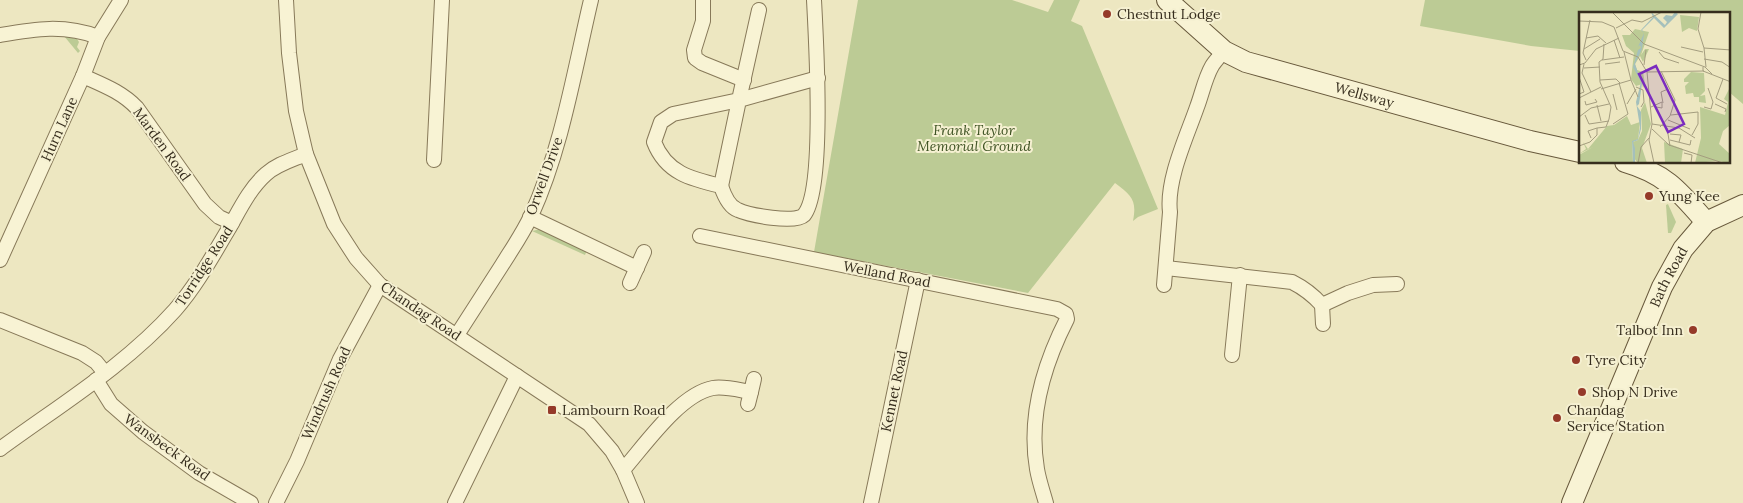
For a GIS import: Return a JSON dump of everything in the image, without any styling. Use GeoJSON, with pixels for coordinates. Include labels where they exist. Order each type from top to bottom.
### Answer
{"type":"FeatureCollection","features":[{"type":"Feature","properties":{"kind":"main road","name":"Wellsway"},"geometry":{"type":"LineString","coordinates":[[1167,0],[1224,51],[1246,62],[1530,141],[1579,152]]}},
{"type":"Feature","properties":{"kind":"main road"},"geometry":{"type":"LineString","coordinates":[[1631,164],[1662,178],[1678,190],[1706,222],[1743,205]]}},
{"type":"Feature","properties":{"kind":"main road","name":"Bath Road"},"geometry":{"type":"LineString","coordinates":[[1572,503],[1662,288],[1683,249],[1706,222]]}},
{"type":"Feature","properties":{"kind":"street","name":"Hurn Lane"},"geometry":{"type":"LineString","coordinates":[[0,260],[83,76],[98,37],[121,0]]}},
{"type":"Feature","properties":{"kind":"street","name":"Chandag Road"},"geometry":{"type":"LineString","coordinates":[[286,0],[289,53],[296,111],[306,154],[334,224],[356,258],[380,285],[589,424],[607,445],[623,470],[637,503]]}},
{"type":"Feature","properties":{"kind":"street"},"geometry":{"type":"LineString","coordinates":[[434,160],[442,0]]}},
{"type":"Feature","properties":{"kind":"street","name":"Orwell Drive"},"geometry":{"type":"LineString","coordinates":[[457,335],[530,218],[555,153],[591,0]]}},
{"type":"Feature","properties":{"kind":"street"},"geometry":{"type":"LineString","coordinates":[[703,0],[703,21],[694,50],[695,58],[702,63],[744,80]]}},
{"type":"Feature","properties":{"kind":"street"},"geometry":{"type":"LineString","coordinates":[[759,10],[721,186],[725,198],[736,210],[784,220],[795,219],[803,216],[810,203],[816,153],[818,78],[814,0]]}},
{"type":"Feature","properties":{"kind":"street"},"geometry":{"type":"LineString","coordinates":[[0,35],[29,30],[64,28],[98,37]]}},
{"type":"Feature","properties":{"kind":"street"},"geometry":{"type":"LineString","coordinates":[[1164,285],[1171,187],[1188,130],[1211,67],[1224,51]]}},
{"type":"Feature","properties":{"kind":"street","name":"Marden Road"},"geometry":{"type":"LineString","coordinates":[[83,76],[128,98],[205,204],[220,217],[232,222]]}},
{"type":"Feature","properties":{"kind":"street"},"geometry":{"type":"LineString","coordinates":[[721,186],[691,179],[670,167],[658,154],[654,142],[661,122],[673,114],[739,100],[818,78]]}},
{"type":"Feature","properties":{"kind":"street","name":"Torridge Road"},"geometry":{"type":"LineString","coordinates":[[0,449],[136,349],[175,309],[214,254],[256,183],[279,165],[306,154]]}},
{"type":"Feature","properties":{"kind":"street"},"geometry":{"type":"LineString","coordinates":[[530,218],[637,268]]}},
{"type":"Feature","properties":{"kind":"street","name":"Welland Road"},"geometry":{"type":"LineString","coordinates":[[700,236],[1057,309],[1066,314],[1067,320],[1052,352],[1036,403],[1034,446],[1037,470],[1046,503]]}},
{"type":"Feature","properties":{"kind":"street"},"geometry":{"type":"LineString","coordinates":[[630,283],[644,252]]}},
{"type":"Feature","properties":{"kind":"street"},"geometry":{"type":"LineString","coordinates":[[1166,268],[1292,282],[1315,297],[1322,306],[1323,324]]}},
{"type":"Feature","properties":{"kind":"street"},"geometry":{"type":"LineString","coordinates":[[1232,355],[1240,275]]}},
{"type":"Feature","properties":{"kind":"street","name":"Kennet Road"},"geometry":{"type":"LineString","coordinates":[[871,503],[918,280]]}},
{"type":"Feature","properties":{"kind":"street"},"geometry":{"type":"LineString","coordinates":[[1322,306],[1348,293],[1373,285],[1397,284]]}},
{"type":"Feature","properties":{"kind":"street","name":"Windrush Road"},"geometry":{"type":"LineString","coordinates":[[276,503],[297,461],[340,359],[380,285]]}},
{"type":"Feature","properties":{"kind":"street"},"geometry":{"type":"LineString","coordinates":[[0,320],[82,352],[96,362],[100,376]]}},
{"type":"Feature","properties":{"kind":"street","name":"Wansbeck Road"},"geometry":{"type":"LineString","coordinates":[[100,376],[111,404],[143,432],[200,473],[250,503]]}},
{"type":"Feature","properties":{"kind":"street"},"geometry":{"type":"LineString","coordinates":[[456,503],[518,376]]}},
{"type":"Feature","properties":{"kind":"street"},"geometry":{"type":"LineString","coordinates":[[623,470],[680,404],[697,393],[714,388],[751,392]]}},
{"type":"Feature","properties":{"kind":"green space","name":"Frank Taylor Memorial Ground"},"geometry":{"type":"Polygon","coordinates":[[[858,0],[1012,0],[1048,12],[1054,0],[1080,0],[1071,21],[1082,26],[1158,209],[1133,221],[1134,203],[1126,191],[1115,183],[1028,293],[814,252],[858,0]]]}},
{"type":"Feature","properties":{"kind":"green space"},"geometry":{"type":"Polygon","coordinates":[[[1425,0],[1743,0],[1743,104],[1730,93],[1730,12],[1579,12],[1579,51],[1531,46],[1420,26],[1425,0]]]}},
{"type":"Feature","properties":{"kind":"green space"},"geometry":{"type":"Polygon","coordinates":[[[64,36],[77,39],[79,42],[77,47],[80,51],[78,53],[64,36]]]}},
{"type":"Feature","properties":{"kind":"green space"},"geometry":{"type":"Polygon","coordinates":[[[1668,204],[1676,222],[1671,233],[1668,233],[1666,205],[1668,204]]]}},
{"type":"Feature","properties":{"kind":"green space"},"geometry":{"type":"Polygon","coordinates":[[[541,229],[587,250],[585,255],[532,231],[541,229]]]}},
{"type":"Feature","properties":{"kind":"place","name":"Chestnut Lodge"},"geometry":{"type":"Point","coordinates":[1107,14]}},
{"type":"Feature","properties":{"kind":"place","name":"Yung Kee"},"geometry":{"type":"Point","coordinates":[1649,196]}},
{"type":"Feature","properties":{"kind":"place","name":"Talbot Inn"},"geometry":{"type":"Point","coordinates":[1693,330]}},
{"type":"Feature","properties":{"kind":"place","name":"Tyre City"},"geometry":{"type":"Point","coordinates":[1576,360]}},
{"type":"Feature","properties":{"kind":"place","name":"Shop N Drive"},"geometry":{"type":"Point","coordinates":[1582,392]}},
{"type":"Feature","properties":{"kind":"place","name":"Lambourn Road"},"geometry":{"type":"Point","coordinates":[552,410]}},
{"type":"Feature","properties":{"kind":"place","name":"Chandag Service Station"},"geometry":{"type":"Point","coordinates":[1557,418]}}]}
